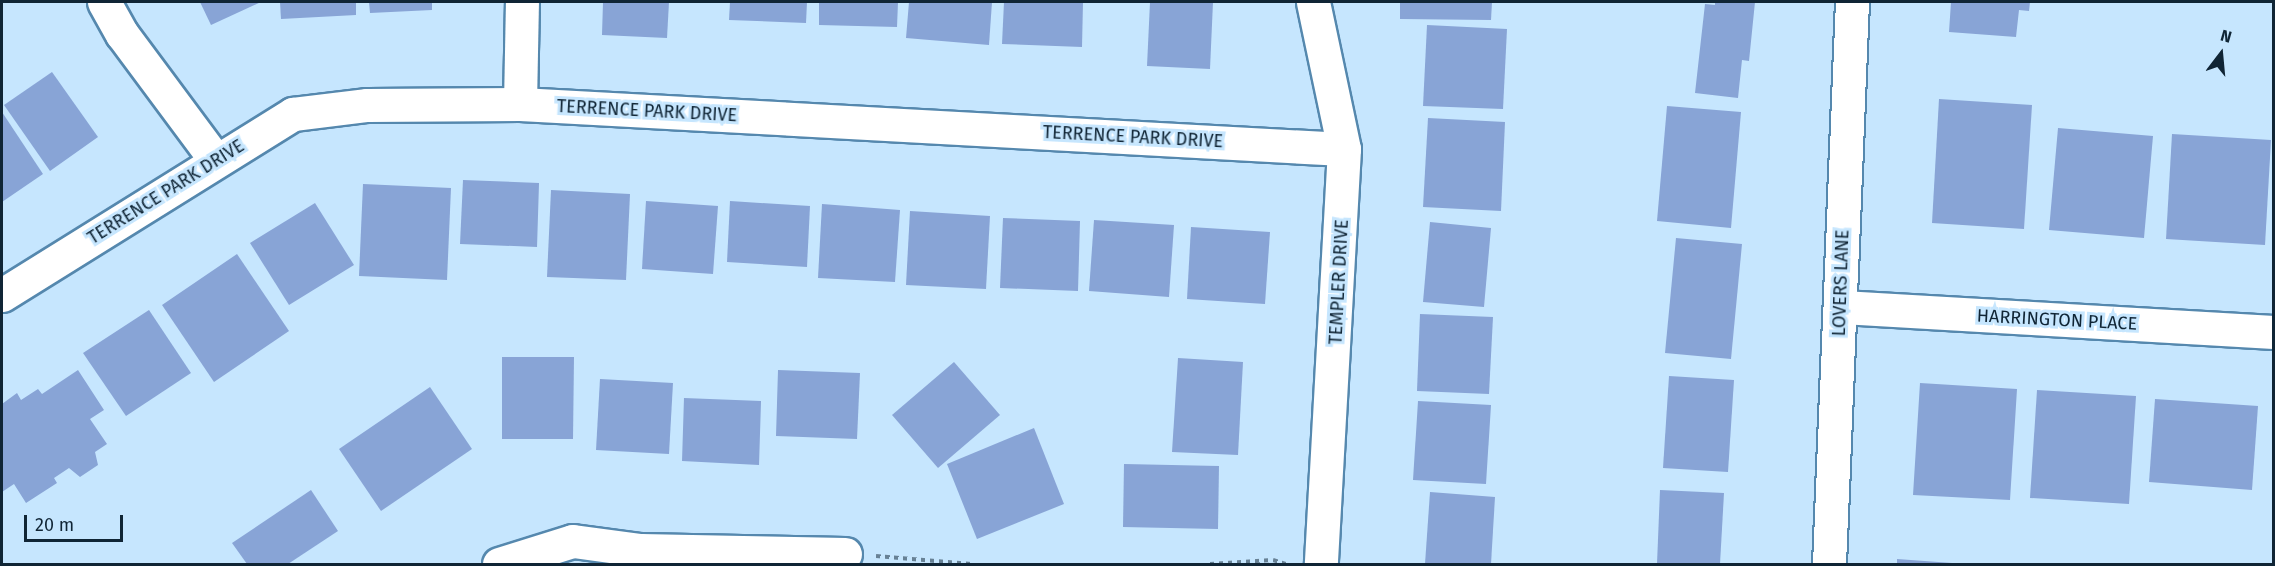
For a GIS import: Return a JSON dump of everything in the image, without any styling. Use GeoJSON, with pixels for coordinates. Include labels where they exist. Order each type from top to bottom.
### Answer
{"type":"FeatureCollection","features":[{"type":"Feature","properties":{"kind":"street"},"geometry":{"type":"LineString","coordinates":[[104,2],[122,34],[215,159]]}},
{"type":"Feature","properties":{"kind":"street"},"geometry":{"type":"LineString","coordinates":[[520,104],[522,2]]}},
{"type":"Feature","properties":{"kind":"street","name":"TEMPLER DRIVE"},"geometry":{"type":"LineString","coordinates":[[1313,2],[1344,149],[1321,564]]}},
{"type":"Feature","properties":{"kind":"street","name":"LOVERS LANE"},"geometry":{"type":"LineString","coordinates":[[1829,564],[1852,2]]}},
{"type":"Feature","properties":{"kind":"street","name":"TERRENCE PARK DRIVE"},"geometry":{"type":"LineString","coordinates":[[2,295],[215,159],[293,114],[367,105],[520,104],[1344,149]]}},
{"type":"Feature","properties":{"kind":"street","name":"HARRINGTON PLACE"},"geometry":{"type":"LineString","coordinates":[[1840,307],[2274,332]]}},
{"type":"Feature","properties":{"kind":"street"},"geometry":{"type":"LineString","coordinates":[[499,564],[573,542],[640,550],[845,554]]}},
{"type":"Feature","properties":{"kind":"path"},"geometry":{"type":"LineString","coordinates":[[845,554],[972,564]]}},
{"type":"Feature","properties":{"kind":"path"},"geometry":{"type":"LineString","coordinates":[[1209,564],[1274,560],[1286,564]]}},
{"type":"Feature","properties":{"kind":"building"},"geometry":{"type":"Polygon","coordinates":[[[200,2],[261,2],[211,25],[200,2]]]}},
{"type":"Feature","properties":{"kind":"building"},"geometry":{"type":"Polygon","coordinates":[[[280,2],[356,2],[356,15],[281,19],[280,2]]]}},
{"type":"Feature","properties":{"kind":"building"},"geometry":{"type":"Polygon","coordinates":[[[369,2],[432,2],[432,10],[370,13],[369,2]]]}},
{"type":"Feature","properties":{"kind":"building"},"geometry":{"type":"Polygon","coordinates":[[[603,2],[669,2],[667,38],[602,35],[603,2]]]}},
{"type":"Feature","properties":{"kind":"building"},"geometry":{"type":"Polygon","coordinates":[[[730,2],[807,2],[806,23],[729,20],[730,2]]]}},
{"type":"Feature","properties":{"kind":"building"},"geometry":{"type":"Polygon","coordinates":[[[819,2],[898,2],[897,27],[819,25],[819,2]]]}},
{"type":"Feature","properties":{"kind":"building"},"geometry":{"type":"Polygon","coordinates":[[[909,2],[992,2],[989,45],[906,38],[909,2]]]}},
{"type":"Feature","properties":{"kind":"building"},"geometry":{"type":"Polygon","coordinates":[[[1004,2],[1083,2],[1082,47],[1002,44],[1004,2]]]}},
{"type":"Feature","properties":{"kind":"building"},"geometry":{"type":"Polygon","coordinates":[[[1150,2],[1213,2],[1210,69],[1147,66],[1150,2]]]}},
{"type":"Feature","properties":{"kind":"building"},"geometry":{"type":"Polygon","coordinates":[[[1400,2],[1492,2],[1491,20],[1400,19],[1400,2]]]}},
{"type":"Feature","properties":{"kind":"building"},"geometry":{"type":"Polygon","coordinates":[[[1715,2],[1755,2],[1749,61],[1742,60],[1738,98],[1695,93],[1705,4],[1715,5],[1715,2]]]}},
{"type":"Feature","properties":{"kind":"building"},"geometry":{"type":"Polygon","coordinates":[[[1951,2],[2030,2],[2029,11],[2019,10],[2016,37],[1949,32],[1951,2]]]}},
{"type":"Feature","properties":{"kind":"building"},"geometry":{"type":"Polygon","coordinates":[[[1427,25],[1507,29],[1503,109],[1423,106],[1427,25]]]}},
{"type":"Feature","properties":{"kind":"building"},"geometry":{"type":"Polygon","coordinates":[[[52,72],[98,137],[50,171],[4,105],[52,72]]]}},
{"type":"Feature","properties":{"kind":"building"},"geometry":{"type":"Polygon","coordinates":[[[1939,99],[2032,105],[2024,229],[1932,223],[1939,99]]]}},
{"type":"Feature","properties":{"kind":"building"},"geometry":{"type":"Polygon","coordinates":[[[1667,106],[1741,112],[1731,228],[1657,221],[1667,106]]]}},
{"type":"Feature","properties":{"kind":"building"},"geometry":{"type":"Polygon","coordinates":[[[2,112],[43,174],[2,202],[2,112]]]}},
{"type":"Feature","properties":{"kind":"building"},"geometry":{"type":"Polygon","coordinates":[[[1428,118],[1505,122],[1501,211],[1423,207],[1428,118]]]}},
{"type":"Feature","properties":{"kind":"building"},"geometry":{"type":"Polygon","coordinates":[[[2058,128],[2153,136],[2144,238],[2049,230],[2058,128]]]}},
{"type":"Feature","properties":{"kind":"building"},"geometry":{"type":"Polygon","coordinates":[[[2172,134],[2271,140],[2265,245],[2166,239],[2172,134]]]}},
{"type":"Feature","properties":{"kind":"building"},"geometry":{"type":"Polygon","coordinates":[[[463,180],[539,183],[537,247],[460,244],[463,180]]]}},
{"type":"Feature","properties":{"kind":"building"},"geometry":{"type":"Polygon","coordinates":[[[363,184],[451,188],[447,280],[359,276],[363,184]]]}},
{"type":"Feature","properties":{"kind":"building"},"geometry":{"type":"Polygon","coordinates":[[[551,190],[630,194],[626,280],[547,277],[551,190]]]}},
{"type":"Feature","properties":{"kind":"building"},"geometry":{"type":"Polygon","coordinates":[[[646,201],[718,206],[713,274],[642,269],[646,201]]]}},
{"type":"Feature","properties":{"kind":"building"},"geometry":{"type":"Polygon","coordinates":[[[730,201],[810,206],[807,267],[727,262],[730,201]]]}},
{"type":"Feature","properties":{"kind":"building"},"geometry":{"type":"Polygon","coordinates":[[[315,203],[354,265],[289,305],[250,243],[315,203]]]}},
{"type":"Feature","properties":{"kind":"building"},"geometry":{"type":"Polygon","coordinates":[[[822,204],[900,210],[895,282],[818,278],[822,204]]]}},
{"type":"Feature","properties":{"kind":"building"},"geometry":{"type":"Polygon","coordinates":[[[910,211],[990,216],[986,289],[906,285],[910,211]]]}},
{"type":"Feature","properties":{"kind":"building"},"geometry":{"type":"Polygon","coordinates":[[[1003,218],[1080,221],[1078,291],[1000,288],[1003,218]]]}},
{"type":"Feature","properties":{"kind":"building"},"geometry":{"type":"Polygon","coordinates":[[[1094,220],[1174,225],[1169,297],[1089,291],[1094,220]]]}},
{"type":"Feature","properties":{"kind":"building"},"geometry":{"type":"Polygon","coordinates":[[[1430,222],[1491,228],[1484,307],[1423,302],[1430,222]]]}},
{"type":"Feature","properties":{"kind":"building"},"geometry":{"type":"Polygon","coordinates":[[[1191,227],[1270,232],[1265,304],[1187,299],[1191,227]]]}},
{"type":"Feature","properties":{"kind":"building"},"geometry":{"type":"Polygon","coordinates":[[[1676,238],[1742,244],[1731,359],[1665,353],[1676,238]]]}},
{"type":"Feature","properties":{"kind":"building"},"geometry":{"type":"Polygon","coordinates":[[[237,254],[289,331],[214,382],[162,305],[237,254]]]}},
{"type":"Feature","properties":{"kind":"building"},"geometry":{"type":"Polygon","coordinates":[[[149,310],[191,373],[126,416],[83,353],[149,310]]]}},
{"type":"Feature","properties":{"kind":"building"},"geometry":{"type":"Polygon","coordinates":[[[1420,314],[1493,317],[1489,394],[1417,391],[1420,314]]]}},
{"type":"Feature","properties":{"kind":"building"},"geometry":{"type":"Polygon","coordinates":[[[502,357],[574,357],[573,439],[502,439],[502,357]]]}},
{"type":"Feature","properties":{"kind":"building"},"geometry":{"type":"Polygon","coordinates":[[[1178,358],[1243,362],[1238,455],[1172,452],[1178,358]]]}},
{"type":"Feature","properties":{"kind":"building"},"geometry":{"type":"Polygon","coordinates":[[[954,362],[1000,415],[938,468],[892,415],[954,362]]]}},
{"type":"Feature","properties":{"kind":"building"},"geometry":{"type":"Polygon","coordinates":[[[78,370],[104,410],[90,419],[107,444],[95,452],[98,465],[80,477],[69,468],[54,478],[57,483],[26,503],[14,484],[2,492],[2,404],[17,393],[21,400],[38,389],[42,394],[78,370]]]}},
{"type":"Feature","properties":{"kind":"building"},"geometry":{"type":"Polygon","coordinates":[[[778,370],[860,373],[857,439],[776,436],[778,370]]]}},
{"type":"Feature","properties":{"kind":"building"},"geometry":{"type":"Polygon","coordinates":[[[1669,376],[1734,380],[1728,472],[1663,468],[1669,376]]]}},
{"type":"Feature","properties":{"kind":"building"},"geometry":{"type":"Polygon","coordinates":[[[600,379],[673,383],[669,454],[596,450],[600,379]]]}},
{"type":"Feature","properties":{"kind":"building"},"geometry":{"type":"Polygon","coordinates":[[[1920,383],[2017,389],[2010,500],[1913,495],[1920,383]]]}},
{"type":"Feature","properties":{"kind":"building"},"geometry":{"type":"Polygon","coordinates":[[[430,387],[472,449],[381,511],[339,449],[430,387]]]}},
{"type":"Feature","properties":{"kind":"building"},"geometry":{"type":"Polygon","coordinates":[[[2037,390],[2136,396],[2129,504],[2030,498],[2037,390]]]}},
{"type":"Feature","properties":{"kind":"building"},"geometry":{"type":"Polygon","coordinates":[[[684,398],[761,401],[759,465],[682,461],[684,398]]]}},
{"type":"Feature","properties":{"kind":"building"},"geometry":{"type":"Polygon","coordinates":[[[2155,399],[2258,406],[2252,490],[2149,482],[2155,399]]]}},
{"type":"Feature","properties":{"kind":"building"},"geometry":{"type":"Polygon","coordinates":[[[1418,401],[1491,405],[1486,484],[1413,480],[1418,401]]]}},
{"type":"Feature","properties":{"kind":"building"},"geometry":{"type":"Polygon","coordinates":[[[1034,428],[1064,504],[977,539],[947,464],[1034,428]]]}},
{"type":"Feature","properties":{"kind":"building"},"geometry":{"type":"Polygon","coordinates":[[[1124,464],[1219,466],[1218,529],[1123,527],[1124,464]]]}},
{"type":"Feature","properties":{"kind":"building"},"geometry":{"type":"Polygon","coordinates":[[[311,490],[338,531],[288,564],[247,564],[232,543],[311,490]]]}},
{"type":"Feature","properties":{"kind":"building"},"geometry":{"type":"Polygon","coordinates":[[[1660,490],[1724,493],[1720,564],[1657,564],[1660,490]]]}},
{"type":"Feature","properties":{"kind":"building"},"geometry":{"type":"Polygon","coordinates":[[[1430,492],[1495,497],[1491,564],[1425,564],[1430,492]]]}},
{"type":"Feature","properties":{"kind":"building"},"geometry":{"type":"Polygon","coordinates":[[[1897,559],[1952,563],[1952,564],[1897,564],[1897,559]]]}}]}
